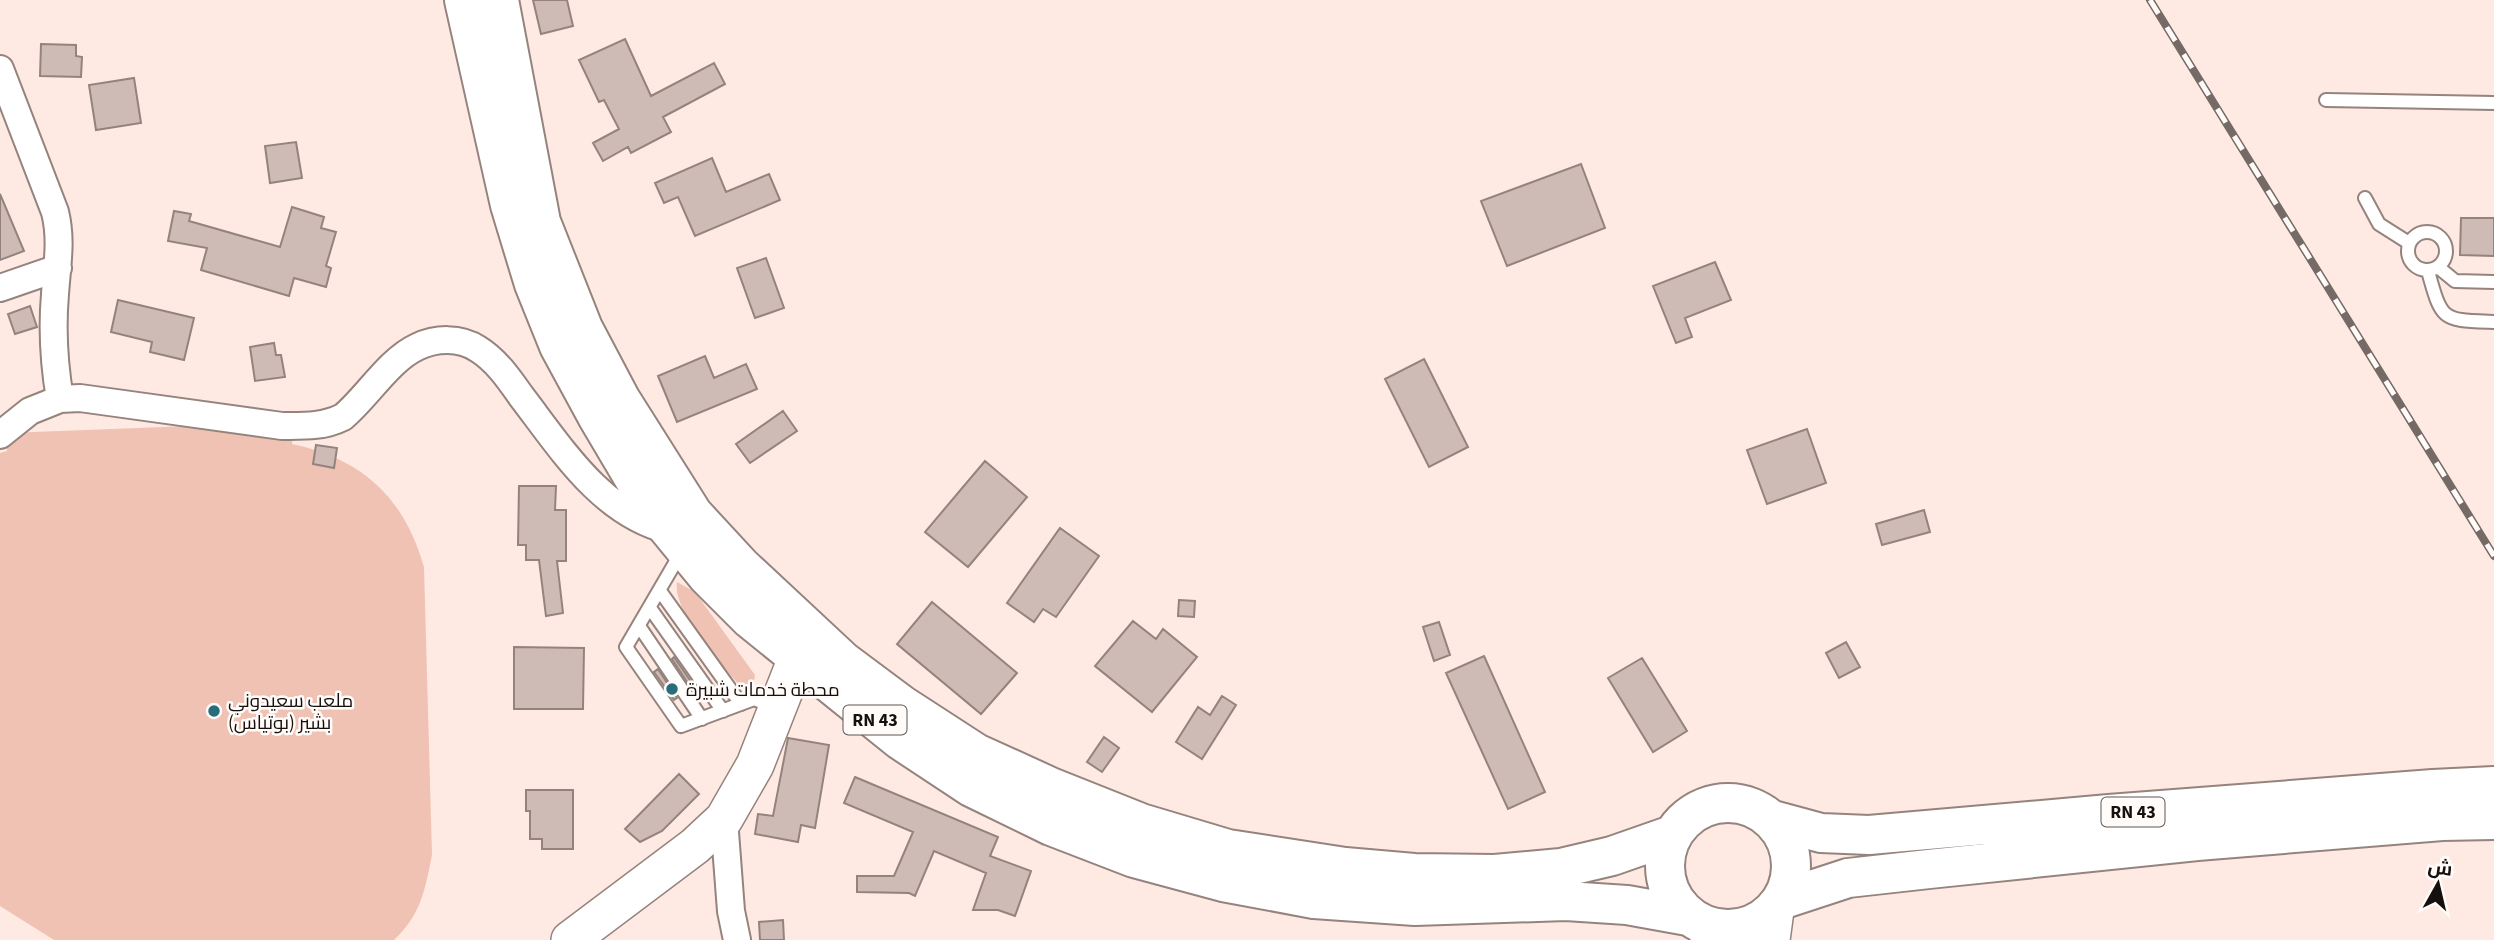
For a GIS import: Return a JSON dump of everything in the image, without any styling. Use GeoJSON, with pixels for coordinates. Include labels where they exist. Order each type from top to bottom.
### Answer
{"type":"FeatureCollection","features":[{"type":"Feature","properties":{"kind":"highway","name":"RN 43"},"geometry":{"type":"LineString","coordinates":[[464,0],[507,193],[534,284],[566,358],[652,509],[741,566],[801,642],[900,740],[971,787],[1051,827],[1134,858],[1223,882],[1314,899],[1415,906],[1566,901],[1627,905],[1701,927]]}},
{"type":"Feature","properties":{"kind":"highway","name":"RN 43"},"geometry":{"type":"LineString","coordinates":[[499,0],[541,222],[555,262],[583,328],[687,533]]}},
{"type":"Feature","properties":{"kind":"highway","name":"RN 43"},"geometry":{"type":"LineString","coordinates":[[801,642],[843,661],[902,705],[976,753],[1141,823],[1228,849],[1345,867],[1414,873],[1494,874],[1574,865],[1612,856],[1672,835]]}},
{"type":"Feature","properties":{"kind":"highway","name":"RN 43"},"geometry":{"type":"LineString","coordinates":[[1773,820],[1821,833],[1869,835],[2109,814],[2494,786]]}},
{"type":"Feature","properties":{"kind":"highway"},"geometry":{"type":"LineString","coordinates":[[1730,802],[1753,807],[1773,820],[1784,834],[1793,866],[1790,883],[1777,916],[1730,930],[1701,927],[1674,900],[1665,875],[1667,849],[1672,835],[1686,818],[1707,806],[1730,802]]}},
{"type":"Feature","properties":{"kind":"highway","name":"RN 43"},"geometry":{"type":"LineString","coordinates":[[1777,916],[1848,878],[2224,839],[2442,821],[2494,820]]}},
{"type":"Feature","properties":{"kind":"street"},"geometry":{"type":"LineString","coordinates":[[0,69],[60,231],[54,362],[60,399]]}},
{"type":"Feature","properties":{"kind":"street"},"geometry":{"type":"LineString","coordinates":[[0,289],[58,268]]}},
{"type":"Feature","properties":{"kind":"street"},"geometry":{"type":"LineString","coordinates":[[0,435],[30,411],[60,399],[80,398],[282,426],[331,423],[354,407],[404,354],[432,342],[465,342],[489,356],[594,485],[629,515],[646,525],[687,533]]}},
{"type":"Feature","properties":{"kind":"street"},"geometry":{"type":"LineString","coordinates":[[570,940],[695,846],[724,819],[755,765],[801,642]]}},
{"type":"Feature","properties":{"kind":"street"},"geometry":{"type":"LineString","coordinates":[[724,819],[730,911],[737,940]]}},
{"type":"Feature","properties":{"kind":"lane"},"geometry":{"type":"LineString","coordinates":[[2326,100],[2494,103]]}},
{"type":"Feature","properties":{"kind":"lane"},"geometry":{"type":"LineString","coordinates":[[2365,198],[2379,224],[2409,243]]}},
{"type":"Feature","properties":{"kind":"lane"},"geometry":{"type":"LineString","coordinates":[[2494,282],[2455,281],[2433,269],[2422,270],[2412,264],[2407,252],[2409,243],[2420,233],[2432,233],[2443,241],[2446,254],[2433,269],[2437,304],[2444,315],[2457,320],[2494,322]]}},
{"type":"Feature","properties":{"kind":"lane"},"geometry":{"type":"LineString","coordinates":[[687,533],[660,591],[626,648],[681,726],[754,699],[778,709]]}},
{"type":"Feature","properties":{"kind":"lane"},"geometry":{"type":"LineString","coordinates":[[660,591],[741,704]]}},
{"type":"Feature","properties":{"kind":"lane"},"geometry":{"type":"LineString","coordinates":[[650,608],[723,711]]}},
{"type":"Feature","properties":{"kind":"lane"},"geometry":{"type":"LineString","coordinates":[[639,626],[702,719]]}},
{"type":"Feature","properties":{"kind":"shaded area","name":"ملعب سعيدوني بشير (بوتياس)"},"geometry":{"type":"Polygon","coordinates":[[[293,422],[292,444],[317,451],[359,471],[392,501],[405,520],[424,567],[432,855],[424,891],[416,911],[394,940],[54,940],[0,906],[0,453],[7,451],[7,433],[293,422]]]}},
{"type":"Feature","properties":{"kind":"shaded area"},"geometry":{"type":"Polygon","coordinates":[[[677,582],[695,592],[755,675],[753,687],[742,688],[700,638],[682,608],[677,582]]]}},
{"type":"Feature","properties":{"kind":"building"},"geometry":{"type":"Polygon","coordinates":[[[533,0],[567,0],[573,26],[541,34],[533,0]]]}},
{"type":"Feature","properties":{"kind":"building"},"geometry":{"type":"Polygon","coordinates":[[[625,39],[651,96],[714,63],[725,84],[663,117],[671,132],[631,153],[628,147],[603,161],[593,143],[619,129],[604,100],[599,102],[579,60],[625,39]]]}},
{"type":"Feature","properties":{"kind":"building"},"geometry":{"type":"Polygon","coordinates":[[[41,44],[76,45],[76,56],[82,57],[81,77],[40,76],[41,44]]]}},
{"type":"Feature","properties":{"kind":"building"},"geometry":{"type":"Polygon","coordinates":[[[134,78],[141,123],[96,130],[89,85],[134,78]]]}},
{"type":"Feature","properties":{"kind":"building"},"geometry":{"type":"Polygon","coordinates":[[[296,142],[302,178],[270,183],[265,146],[296,142]]]}},
{"type":"Feature","properties":{"kind":"building"},"geometry":{"type":"Polygon","coordinates":[[[712,158],[726,192],[769,174],[780,200],[695,236],[678,197],[664,203],[655,183],[712,158]]]}},
{"type":"Feature","properties":{"kind":"building"},"geometry":{"type":"Polygon","coordinates":[[[1581,164],[1605,228],[1507,266],[1481,201],[1581,164]]]}},
{"type":"Feature","properties":{"kind":"building"},"geometry":{"type":"Polygon","coordinates":[[[0,194],[24,251],[0,260],[0,194]]]}},
{"type":"Feature","properties":{"kind":"building"},"geometry":{"type":"Polygon","coordinates":[[[292,207],[324,217],[321,228],[336,232],[326,266],[331,268],[326,287],[294,278],[289,296],[201,270],[207,248],[168,241],[174,211],[191,214],[189,221],[280,247],[292,207]]]}},
{"type":"Feature","properties":{"kind":"building"},"geometry":{"type":"Polygon","coordinates":[[[2461,218],[2494,218],[2494,256],[2460,255],[2461,218]]]}},
{"type":"Feature","properties":{"kind":"building"},"geometry":{"type":"Polygon","coordinates":[[[766,258],[784,308],[755,318],[737,268],[766,258]]]}},
{"type":"Feature","properties":{"kind":"building"},"geometry":{"type":"Polygon","coordinates":[[[1715,262],[1731,300],[1685,318],[1692,337],[1676,343],[1653,286],[1715,262]]]}},
{"type":"Feature","properties":{"kind":"building"},"geometry":{"type":"Polygon","coordinates":[[[118,300],[194,318],[184,360],[150,352],[152,342],[111,332],[118,300]]]}},
{"type":"Feature","properties":{"kind":"building"},"geometry":{"type":"Polygon","coordinates":[[[30,306],[37,327],[15,334],[8,314],[30,306]]]}},
{"type":"Feature","properties":{"kind":"building"},"geometry":{"type":"Polygon","coordinates":[[[274,343],[276,355],[281,355],[285,377],[255,381],[250,347],[274,343]]]}},
{"type":"Feature","properties":{"kind":"building"},"geometry":{"type":"Polygon","coordinates":[[[705,356],[714,378],[746,364],[757,389],[677,422],[658,376],[705,356]]]}},
{"type":"Feature","properties":{"kind":"building"},"geometry":{"type":"Polygon","coordinates":[[[1424,359],[1468,447],[1429,467],[1385,379],[1424,359]]]}},
{"type":"Feature","properties":{"kind":"building"},"geometry":{"type":"Polygon","coordinates":[[[783,411],[797,431],[750,463],[736,444],[783,411]]]}},
{"type":"Feature","properties":{"kind":"building"},"geometry":{"type":"Polygon","coordinates":[[[1807,429],[1826,483],[1767,504],[1747,450],[1807,429]]]}},
{"type":"Feature","properties":{"kind":"building"},"geometry":{"type":"Polygon","coordinates":[[[316,445],[337,448],[334,468],[313,464],[316,445]]]}},
{"type":"Feature","properties":{"kind":"building"},"geometry":{"type":"Polygon","coordinates":[[[985,461],[1027,497],[968,567],[925,532],[985,461]]]}},
{"type":"Feature","properties":{"kind":"building"},"geometry":{"type":"Polygon","coordinates":[[[519,486],[556,486],[555,510],[566,510],[566,561],[557,561],[563,613],[546,616],[539,560],[526,560],[526,545],[518,545],[519,486]]]}},
{"type":"Feature","properties":{"kind":"building"},"geometry":{"type":"Polygon","coordinates":[[[1924,510],[1930,532],[1882,545],[1876,524],[1924,510]]]}},
{"type":"Feature","properties":{"kind":"building"},"geometry":{"type":"Polygon","coordinates":[[[1060,528],[1099,556],[1056,617],[1043,609],[1034,622],[1007,603],[1060,528]]]}},
{"type":"Feature","properties":{"kind":"building"},"geometry":{"type":"Polygon","coordinates":[[[1179,600],[1195,601],[1194,617],[1178,616],[1179,600]]]}},
{"type":"Feature","properties":{"kind":"building"},"geometry":{"type":"Polygon","coordinates":[[[932,602],[1017,673],[981,714],[897,644],[932,602]]]}},
{"type":"Feature","properties":{"kind":"building"},"geometry":{"type":"Polygon","coordinates":[[[1133,621],[1156,639],[1163,629],[1197,657],[1152,712],[1095,666],[1133,621]]]}},
{"type":"Feature","properties":{"kind":"building"},"geometry":{"type":"Polygon","coordinates":[[[1439,622],[1450,655],[1434,661],[1423,627],[1439,622]]]}},
{"type":"Feature","properties":{"kind":"building"},"geometry":{"type":"Polygon","coordinates":[[[1846,642],[1860,667],[1839,678],[1826,653],[1846,642]]]}},
{"type":"Feature","properties":{"kind":"building"},"geometry":{"type":"Polygon","coordinates":[[[514,647],[584,648],[583,709],[514,709],[514,647]]]}},
{"type":"Feature","properties":{"kind":"building"},"geometry":{"type":"Polygon","coordinates":[[[1484,656],[1545,792],[1508,809],[1446,673],[1484,656]]]}},
{"type":"Feature","properties":{"kind":"building"},"geometry":{"type":"Polygon","coordinates":[[[674,657],[694,686],[691,688],[672,659],[674,657]]]}},
{"type":"Feature","properties":{"kind":"building"},"geometry":{"type":"Polygon","coordinates":[[[1642,658],[1687,731],[1653,752],[1608,678],[1642,658]]]}},
{"type":"Feature","properties":{"kind":"building"},"geometry":{"type":"Polygon","coordinates":[[[658,669],[677,698],[674,700],[654,672],[658,669]]]}},
{"type":"Feature","properties":{"kind":"building"},"geometry":{"type":"Polygon","coordinates":[[[1222,696],[1236,705],[1202,759],[1176,742],[1198,707],[1210,715],[1222,696]]]}},
{"type":"Feature","properties":{"kind":"building"},"geometry":{"type":"Polygon","coordinates":[[[1104,737],[1119,748],[1102,772],[1087,762],[1104,737]]]}},
{"type":"Feature","properties":{"kind":"building"},"geometry":{"type":"Polygon","coordinates":[[[788,738],[829,745],[815,828],[801,825],[798,842],[755,834],[758,814],[773,816],[788,738]]]}},
{"type":"Feature","properties":{"kind":"building"},"geometry":{"type":"Polygon","coordinates":[[[679,774],[699,794],[662,831],[640,842],[625,829],[679,774]]]}},
{"type":"Feature","properties":{"kind":"building"},"geometry":{"type":"Polygon","coordinates":[[[855,777],[998,837],[990,856],[1031,871],[1015,916],[998,910],[973,910],[986,873],[934,851],[915,896],[909,893],[857,892],[857,876],[894,876],[913,832],[844,803],[855,777]]]}},
{"type":"Feature","properties":{"kind":"building"},"geometry":{"type":"Polygon","coordinates":[[[526,790],[573,790],[573,849],[542,849],[542,839],[530,839],[530,811],[526,811],[526,790]]]}},
{"type":"Feature","properties":{"kind":"building"},"geometry":{"type":"Polygon","coordinates":[[[783,920],[784,940],[760,940],[759,922],[783,920]]]}},
{"type":"Feature","properties":{"kind":"railway"},"geometry":{"type":"LineString","coordinates":[[2150,0],[2494,556]]}},
{"type":"Feature","properties":{"kind":"place","name":"محطة خدمات شبيرة"},"geometry":{"type":"Point","coordinates":[672,689]}},
{"type":"Feature","properties":{"kind":"place","name":"ملعب سعيدوني بشير (بوتياس)"},"geometry":{"type":"Point","coordinates":[214,711]}}]}
